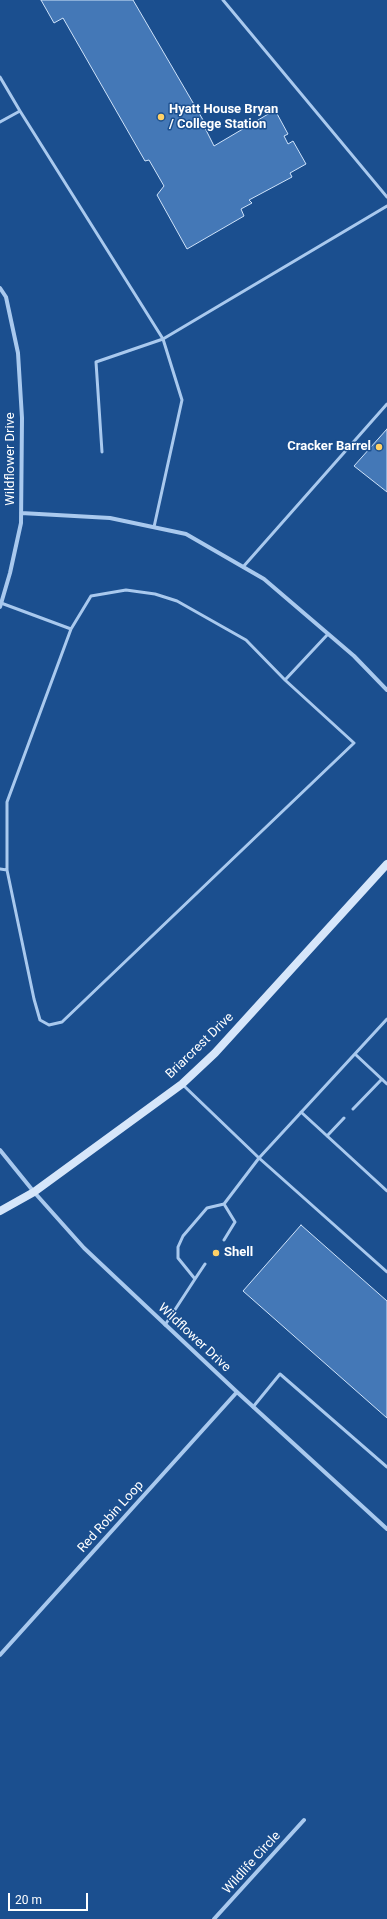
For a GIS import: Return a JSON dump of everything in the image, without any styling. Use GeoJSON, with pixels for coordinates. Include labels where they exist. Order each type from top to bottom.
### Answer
{"type":"FeatureCollection","features":[{"type":"Feature","properties":{"kind":"main road","name":"Briarcrest Drive"},"geometry":{"type":"LineString","coordinates":[[0,1211],[34,1192],[182,1084],[215,1052],[387,864]]}},
{"type":"Feature","properties":{"kind":"street","name":"Wildflower Drive"},"geometry":{"type":"LineString","coordinates":[[0,288],[6,298],[18,353],[22,418],[21,523],[10,573],[0,605]]}},
{"type":"Feature","properties":{"kind":"street"},"geometry":{"type":"LineString","coordinates":[[21,513],[110,518],[186,534],[264,579],[354,656],[387,690]]}},
{"type":"Feature","properties":{"kind":"street","name":"Wildflower Drive"},"geometry":{"type":"LineString","coordinates":[[0,1150],[34,1192],[84,1248],[253,1407],[387,1529]]}},
{"type":"Feature","properties":{"kind":"street","name":"Red Robin Loop"},"geometry":{"type":"LineString","coordinates":[[0,1655],[237,1392]]}},
{"type":"Feature","properties":{"kind":"street","name":"Wildlife Circle"},"geometry":{"type":"LineString","coordinates":[[214,1919],[304,1820]]}},
{"type":"Feature","properties":{"kind":"lane"},"geometry":{"type":"LineString","coordinates":[[223,0],[387,197]]}},
{"type":"Feature","properties":{"kind":"lane"},"geometry":{"type":"LineString","coordinates":[[0,77],[163,339],[182,400],[154,527]]}},
{"type":"Feature","properties":{"kind":"lane"},"geometry":{"type":"LineString","coordinates":[[0,122],[20,111]]}},
{"type":"Feature","properties":{"kind":"lane"},"geometry":{"type":"LineString","coordinates":[[102,452],[96,362],[163,339],[387,206]]}},
{"type":"Feature","properties":{"kind":"lane"},"geometry":{"type":"LineString","coordinates":[[243,567],[387,404]]}},
{"type":"Feature","properties":{"kind":"lane"},"geometry":{"type":"LineString","coordinates":[[126,590],[155,594],[177,601],[246,640],[285,680],[354,743],[62,1022],[49,1025],[40,1020],[34,1000],[7,870],[7,802],[71,629],[91,596],[126,590]]}},
{"type":"Feature","properties":{"kind":"lane"},"geometry":{"type":"LineString","coordinates":[[0,605],[71,629]]}},
{"type":"Feature","properties":{"kind":"lane"},"geometry":{"type":"LineString","coordinates":[[285,680],[328,634]]}},
{"type":"Feature","properties":{"kind":"lane"},"geometry":{"type":"LineString","coordinates":[[0,869],[7,870]]}},
{"type":"Feature","properties":{"kind":"lane"},"geometry":{"type":"LineString","coordinates":[[195,1279],[178,1258],[178,1247],[183,1236],[207,1208],[224,1204],[259,1158],[387,1018]]}},
{"type":"Feature","properties":{"kind":"lane"},"geometry":{"type":"LineString","coordinates":[[355,1054],[387,1084]]}},
{"type":"Feature","properties":{"kind":"lane"},"geometry":{"type":"LineString","coordinates":[[353,1109],[382,1079]]}},
{"type":"Feature","properties":{"kind":"lane"},"geometry":{"type":"LineString","coordinates":[[182,1084],[259,1158],[387,1272]]}},
{"type":"Feature","properties":{"kind":"lane"},"geometry":{"type":"LineString","coordinates":[[301,1112],[387,1190]]}},
{"type":"Feature","properties":{"kind":"lane"},"geometry":{"type":"LineString","coordinates":[[327,1136],[344,1118]]}},
{"type":"Feature","properties":{"kind":"lane"},"geometry":{"type":"LineString","coordinates":[[224,1204],[235,1222],[224,1240]]}},
{"type":"Feature","properties":{"kind":"lane"},"geometry":{"type":"LineString","coordinates":[[165,1325],[205,1264]]}},
{"type":"Feature","properties":{"kind":"lane"},"geometry":{"type":"LineString","coordinates":[[253,1407],[280,1374],[387,1467]]}},
{"type":"Feature","properties":{"kind":"building","name":"Hyatt House Bryan / College Station"},"geometry":{"type":"Polygon","coordinates":[[[41,0],[133,0],[206,125],[205,128],[214,146],[275,110],[288,134],[284,136],[288,144],[293,141],[306,164],[290,173],[292,177],[249,200],[252,203],[241,209],[244,216],[187,249],[157,195],[164,186],[149,160],[145,161],[63,18],[54,23],[41,0]]]}},
{"type":"Feature","properties":{"kind":"building","name":"Cracker Barrel"},"geometry":{"type":"Polygon","coordinates":[[[387,429],[387,492],[354,466],[387,429]]]}},
{"type":"Feature","properties":{"kind":"building"},"geometry":{"type":"Polygon","coordinates":[[[301,1225],[387,1301],[387,1418],[243,1291],[301,1225]]]}},
{"type":"Feature","properties":{"kind":"place","name":"Hyatt House Bryan / College Station"},"geometry":{"type":"Point","coordinates":[161,117]}},
{"type":"Feature","properties":{"kind":"place","name":"Cracker Barrel"},"geometry":{"type":"Point","coordinates":[379,447]}},
{"type":"Feature","properties":{"kind":"place","name":"Shell"},"geometry":{"type":"Point","coordinates":[216,1253]}}]}
